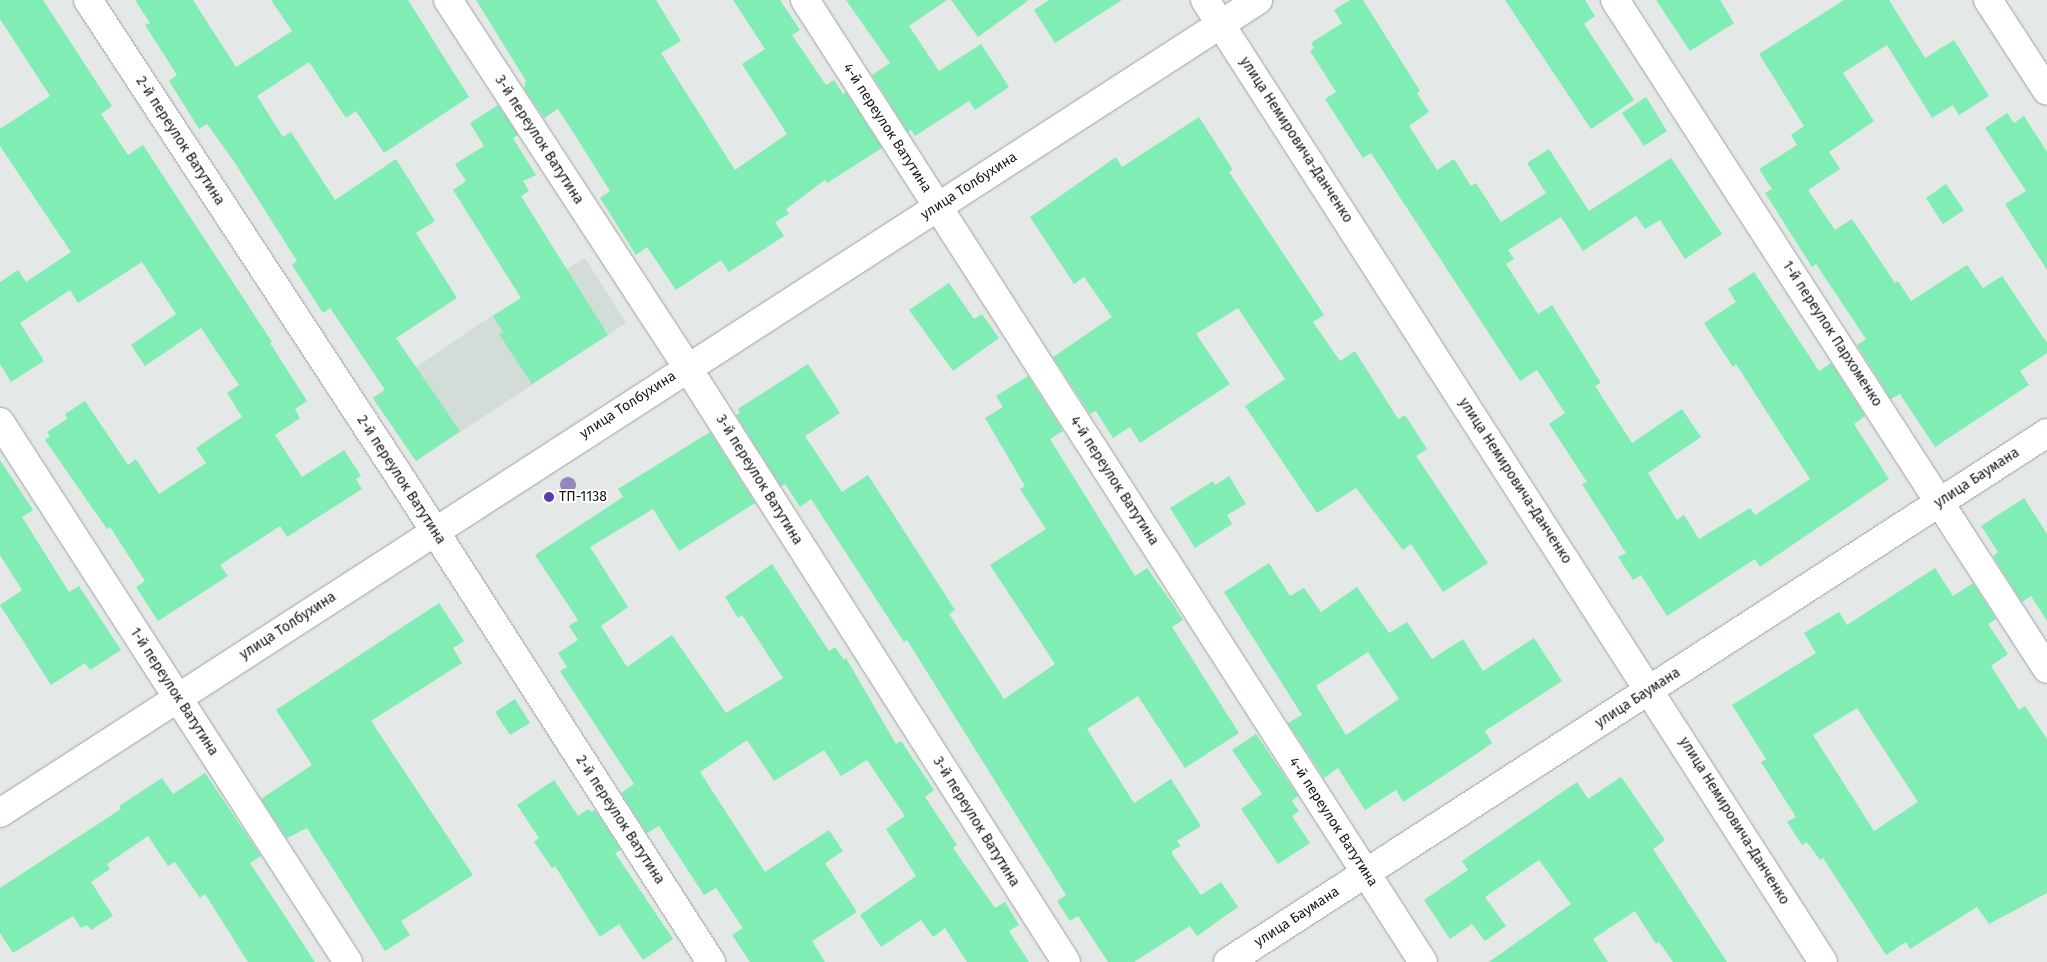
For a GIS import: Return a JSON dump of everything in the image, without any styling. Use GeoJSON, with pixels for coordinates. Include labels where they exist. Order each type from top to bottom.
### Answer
{"type":"FeatureCollection","features":[{"type":"Feature","properties":{"kind":"street","name":"2-й переулок Ватутина"},"geometry":{"type":"LineString","coordinates":[[88,0],[434,530],[711,962]]}},
{"type":"Feature","properties":{"kind":"street","name":"3-й переулок Ватутина"},"geometry":{"type":"LineString","coordinates":[[448,0],[687,367],[1066,962]]}},
{"type":"Feature","properties":{"kind":"street","name":"4-й переулок Ватутина"},"geometry":{"type":"LineString","coordinates":[[805,0],[1423,962]]}},
{"type":"Feature","properties":{"kind":"street","name":"улица Немировича-Данченко"},"geometry":{"type":"LineString","coordinates":[[1205,0],[1823,962]]}},
{"type":"Feature","properties":{"kind":"street","name":"улица Толбухина"},"geometry":{"type":"LineString","coordinates":[[0,813],[434,530],[1258,0]]}},
{"type":"Feature","properties":{"kind":"street","name":"1-й переулок Пархоменко"},"geometry":{"type":"LineString","coordinates":[[1615,0],[2047,669]]}},
{"type":"Feature","properties":{"kind":"street"},"geometry":{"type":"LineString","coordinates":[[1988,0],[2047,91]]}},
{"type":"Feature","properties":{"kind":"street","name":"1-й переулок Ватутина"},"geometry":{"type":"LineString","coordinates":[[0,422],[348,962]]}},
{"type":"Feature","properties":{"kind":"street","name":"улица Баумана"},"geometry":{"type":"LineString","coordinates":[[1228,962],[2047,433]]}},
{"type":"Feature","properties":{"kind":"shaded area"},"geometry":{"type":"Polygon","coordinates":[[[585,258],[626,323],[416,461],[372,398],[479,324],[585,258]]]}},
{"type":"Feature","properties":{"kind":"building"},"geometry":{"type":"Polygon","coordinates":[[[0,0],[43,0],[112,106],[101,114],[128,155],[143,145],[272,342],[270,343],[307,401],[295,409],[300,418],[275,435],[302,477],[344,450],[361,476],[356,479],[362,489],[287,537],[280,526],[220,565],[228,576],[158,621],[136,587],[145,581],[110,527],[107,529],[45,440],[50,436],[47,432],[67,419],[65,414],[85,401],[128,465],[136,459],[159,494],[206,463],[196,448],[242,417],[227,393],[239,385],[201,328],[145,366],[131,345],[176,314],[142,262],[78,303],[70,290],[20,323],[44,361],[11,382],[0,364],[0,282],[18,270],[26,282],[71,252],[0,146],[0,129],[50,96],[0,19],[0,0]]]}},
{"type":"Feature","properties":{"kind":"building"},"geometry":{"type":"Polygon","coordinates":[[[135,0],[193,0],[236,67],[292,31],[271,0],[408,0],[469,97],[384,153],[356,111],[346,118],[309,62],[257,96],[283,137],[291,132],[335,200],[396,159],[435,221],[416,233],[457,298],[396,338],[460,431],[416,461],[373,398],[385,390],[330,308],[323,313],[292,265],[297,261],[235,163],[207,124],[199,129],[169,81],[177,75],[145,25],[150,23],[135,0]]]}},
{"type":"Feature","properties":{"kind":"building"},"geometry":{"type":"Polygon","coordinates":[[[476,0],[656,0],[681,41],[661,53],[735,170],[787,134],[742,64],[765,49],[733,0],[780,0],[800,30],[792,35],[826,85],[834,80],[843,94],[846,92],[882,148],[827,183],[825,180],[786,209],[789,214],[775,222],[784,236],[729,272],[721,260],[676,290],[647,247],[636,255],[600,198],[610,191],[580,143],[558,109],[544,118],[524,88],[526,81],[476,0]]]}},
{"type":"Feature","properties":{"kind":"building"},"geometry":{"type":"Polygon","coordinates":[[[846,0],[947,0],[909,26],[939,71],[981,44],[1009,87],[975,110],[969,101],[915,136],[911,130],[908,132],[872,75],[890,63],[846,0]]]}},
{"type":"Feature","properties":{"kind":"building"},"geometry":{"type":"Polygon","coordinates":[[[951,0],[1029,0],[978,37],[951,0]]]}},
{"type":"Feature","properties":{"kind":"building"},"geometry":{"type":"Polygon","coordinates":[[[1049,0],[1122,0],[1055,43],[1034,10],[1049,0]]]}},
{"type":"Feature","properties":{"kind":"building"},"geometry":{"type":"Polygon","coordinates":[[[1350,0],[1363,0],[1420,91],[1417,93],[1429,112],[1409,126],[1437,170],[1454,159],[1471,186],[1476,183],[1501,222],[1546,193],[1527,163],[1549,149],[1589,211],[1671,158],[1722,234],[1685,259],[1660,220],[1645,229],[1636,216],[1583,251],[1561,217],[1508,250],[1514,259],[1506,264],[1538,314],[1552,305],[1601,383],[1595,386],[1632,443],[1682,409],[1701,437],[1648,473],[1677,520],[1684,515],[1699,539],[1750,508],[1755,515],[1810,479],[1736,364],[1733,367],[1704,323],[1736,302],[1728,289],[1754,272],[1819,371],[1831,363],[1865,416],[1854,424],[1889,479],[1760,567],[1755,559],[1667,616],[1641,575],[1633,580],[1618,557],[1626,553],[1582,484],[1587,482],[1549,424],[1565,413],[1537,370],[1520,381],[1371,153],[1363,158],[1325,99],[1336,92],[1310,51],[1314,48],[1311,43],[1342,23],[1334,10],[1350,0]]]}},
{"type":"Feature","properties":{"kind":"building"},"geometry":{"type":"Polygon","coordinates":[[[1505,0],[1585,0],[1595,16],[1584,24],[1634,100],[1591,129],[1505,0]]]}},
{"type":"Feature","properties":{"kind":"building"},"geometry":{"type":"Polygon","coordinates":[[[1656,0],[1720,0],[1734,23],[1690,51],[1656,0]]]}},
{"type":"Feature","properties":{"kind":"building"},"geometry":{"type":"Polygon","coordinates":[[[1844,0],[1889,0],[1925,58],[1954,40],[1989,96],[1959,115],[1953,105],[1932,118],[1887,45],[1843,73],[1874,121],[1829,152],[1840,169],[1808,190],[1835,230],[1852,219],[1895,283],[1898,281],[1911,301],[1967,265],[1983,288],[2002,276],[2047,343],[2047,353],[2020,371],[2029,385],[1935,447],[1900,394],[1891,399],[1857,345],[1866,339],[1816,264],[1812,267],[1765,193],[1772,189],[1759,169],[1797,145],[1791,135],[1804,126],[1759,54],[1844,0]]]}},
{"type":"Feature","properties":{"kind":"building"},"geometry":{"type":"Polygon","coordinates":[[[1646,97],[1667,131],[1644,146],[1622,113],[1646,97]]]}},
{"type":"Feature","properties":{"kind":"building"},"geometry":{"type":"Polygon","coordinates":[[[498,105],[518,135],[513,138],[536,175],[523,181],[529,191],[521,196],[608,335],[532,384],[499,334],[503,332],[493,316],[521,298],[453,190],[466,181],[455,164],[484,146],[470,123],[498,105]]]}},
{"type":"Feature","properties":{"kind":"building"},"geometry":{"type":"Polygon","coordinates":[[[2007,113],[2014,123],[2024,116],[2047,152],[2047,270],[2005,204],[2026,191],[1985,128],[2007,113]]]}},
{"type":"Feature","properties":{"kind":"building"},"geometry":{"type":"Polygon","coordinates":[[[1199,117],[1233,170],[1229,172],[1324,315],[1313,322],[1340,361],[1355,351],[1398,419],[1405,415],[1427,449],[1416,456],[1488,563],[1443,592],[1411,544],[1403,550],[1356,488],[1317,513],[1245,406],[1285,379],[1238,308],[1196,334],[1230,384],[1140,443],[1130,427],[1113,438],[1096,411],[1090,414],[1053,357],[1112,317],[1084,277],[1074,284],[1030,217],[1116,157],[1122,167],[1199,117]]]}},
{"type":"Feature","properties":{"kind":"building"},"geometry":{"type":"Polygon","coordinates":[[[1946,184],[1964,210],[1943,224],[1926,198],[1946,184]]]}},
{"type":"Feature","properties":{"kind":"building"},"geometry":{"type":"Polygon","coordinates":[[[949,283],[974,319],[982,314],[999,338],[953,371],[909,310],[949,283]]]}},
{"type":"Feature","properties":{"kind":"building"},"geometry":{"type":"Polygon","coordinates":[[[808,364],[840,413],[805,436],[842,492],[868,475],[955,610],[949,614],[1004,699],[1055,664],[990,565],[1046,529],[1020,489],[1025,486],[985,418],[1003,407],[996,396],[1028,376],[1063,431],[1050,439],[1135,576],[1147,568],[1183,620],[1172,627],[1239,733],[1185,768],[1138,696],[1087,729],[1134,803],[1171,779],[1201,826],[1177,841],[1181,846],[1172,851],[1172,854],[1201,895],[1221,882],[1238,907],[1197,936],[1190,926],[1134,962],[1108,962],[1078,916],[1070,921],[1057,901],[1066,895],[907,640],[904,642],[811,499],[800,507],[785,484],[781,486],[736,415],[740,413],[738,409],[808,364]]]}},
{"type":"Feature","properties":{"kind":"building"},"geometry":{"type":"Polygon","coordinates":[[[710,432],[755,503],[679,551],[653,509],[590,547],[628,607],[601,626],[627,667],[672,635],[726,713],[783,678],[742,615],[738,618],[725,597],[772,564],[829,651],[835,647],[844,660],[846,658],[896,744],[901,741],[934,790],[925,797],[957,845],[953,848],[995,908],[1005,902],[1019,925],[1009,931],[1029,962],[967,962],[945,928],[933,937],[921,920],[881,947],[860,915],[916,876],[886,829],[905,816],[867,760],[841,776],[824,750],[774,781],[747,740],[700,772],[765,872],[829,830],[843,851],[825,863],[857,912],[812,941],[825,962],[750,962],[732,935],[743,928],[716,888],[704,895],[659,826],[647,833],[621,793],[634,784],[560,671],[567,667],[558,653],[578,640],[569,626],[578,620],[535,555],[623,497],[618,489],[710,432]]]}},
{"type":"Feature","properties":{"kind":"building"},"geometry":{"type":"Polygon","coordinates":[[[0,460],[33,510],[22,517],[69,592],[79,586],[121,650],[90,670],[85,663],[51,685],[0,605],[22,590],[0,555],[0,460]]]}},
{"type":"Feature","properties":{"kind":"building"},"geometry":{"type":"Polygon","coordinates":[[[1229,476],[1246,504],[1227,515],[1232,524],[1195,548],[1170,508],[1213,481],[1215,485],[1229,476]]]}},
{"type":"Feature","properties":{"kind":"building"},"geometry":{"type":"Polygon","coordinates":[[[2024,498],[2047,534],[2047,621],[2031,596],[2022,602],[1993,556],[1998,552],[1981,526],[2024,498]]]}},
{"type":"Feature","properties":{"kind":"building"},"geometry":{"type":"Polygon","coordinates":[[[1269,563],[1290,596],[1304,588],[1321,612],[1357,587],[1389,633],[1407,622],[1432,659],[1463,639],[1483,671],[1534,638],[1562,681],[1485,731],[1492,743],[1472,757],[1403,802],[1396,790],[1365,810],[1338,768],[1324,778],[1288,723],[1302,715],[1224,592],[1269,563]],[[1368,652],[1316,686],[1346,735],[1399,699],[1368,652]]]}},
{"type":"Feature","properties":{"kind":"building"},"geometry":{"type":"Polygon","coordinates":[[[1935,568],[1953,596],[1973,583],[1996,619],[1988,624],[2008,654],[1991,666],[2019,710],[2025,706],[2047,739],[2047,893],[1989,924],[1977,907],[1910,949],[1906,942],[1886,955],[1823,858],[1820,860],[1807,842],[1802,845],[1787,822],[1796,817],[1761,762],[1766,759],[1732,705],[1816,653],[1804,633],[1839,612],[1847,625],[1935,568]],[[1857,708],[1813,735],[1874,831],[1918,802],[1857,708]]]}},
{"type":"Feature","properties":{"kind":"building"},"geometry":{"type":"Polygon","coordinates":[[[439,603],[464,641],[453,648],[462,663],[371,721],[473,875],[401,921],[410,935],[385,951],[307,828],[287,838],[261,799],[312,765],[276,710],[439,603]]]}},
{"type":"Feature","properties":{"kind":"building"},"geometry":{"type":"Polygon","coordinates":[[[515,699],[530,723],[510,735],[495,712],[515,699]]]}},
{"type":"Feature","properties":{"kind":"building"},"geometry":{"type":"Polygon","coordinates":[[[1256,734],[1298,796],[1292,801],[1299,811],[1292,816],[1310,843],[1278,864],[1241,809],[1262,794],[1232,750],[1256,734]]]}},
{"type":"Feature","properties":{"kind":"building"},"geometry":{"type":"Polygon","coordinates":[[[205,773],[261,856],[250,863],[315,962],[248,962],[205,894],[200,898],[175,862],[168,866],[148,836],[107,864],[110,869],[91,882],[113,916],[91,930],[87,925],[81,928],[73,916],[13,953],[0,933],[0,888],[121,809],[119,806],[162,778],[173,794],[205,773]]]}},
{"type":"Feature","properties":{"kind":"building"},"geometry":{"type":"Polygon","coordinates":[[[1621,777],[1665,840],[1653,849],[1727,962],[1673,962],[1659,942],[1656,944],[1635,911],[1593,939],[1608,962],[1489,962],[1571,904],[1539,860],[1485,897],[1506,926],[1485,941],[1472,924],[1450,939],[1424,900],[1468,870],[1462,861],[1577,782],[1588,799],[1621,777]]]}},
{"type":"Feature","properties":{"kind":"building"},"geometry":{"type":"Polygon","coordinates":[[[554,780],[578,816],[588,809],[591,812],[595,810],[621,850],[615,853],[673,939],[643,960],[619,924],[600,937],[555,866],[552,868],[534,842],[539,838],[517,805],[554,780]]]}},
{"type":"Feature","properties":{"kind":"place","name":"ТП-1138"},"geometry":{"type":"Point","coordinates":[549,497]}}]}
